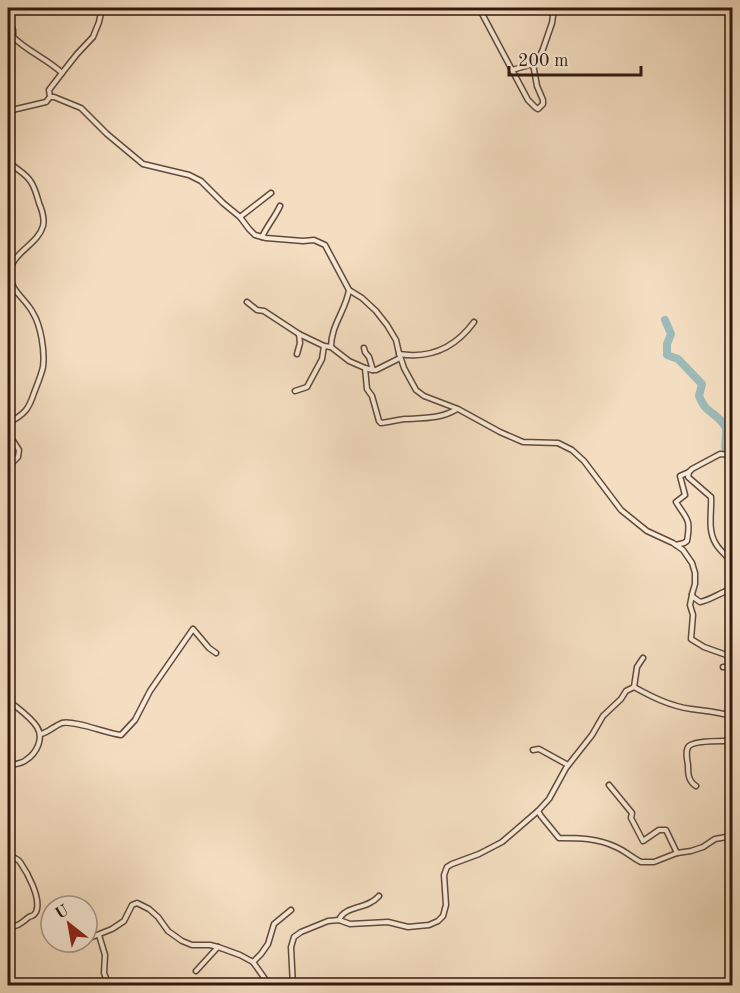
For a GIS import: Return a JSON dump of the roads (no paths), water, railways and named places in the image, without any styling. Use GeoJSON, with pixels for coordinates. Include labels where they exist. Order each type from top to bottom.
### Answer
{"type":"FeatureCollection","features":[{"type":"Feature","properties":{"kind":"street"},"geometry":{"type":"LineString","coordinates":[[8,111],[46,102],[50,97],[49,90],[76,54],[93,37],[102,8]]}},
{"type":"Feature","properties":{"kind":"street"},"geometry":{"type":"LineString","coordinates":[[479,8],[528,100],[538,109],[543,104],[543,100],[537,86],[533,64]]}},
{"type":"Feature","properties":{"kind":"street"},"geometry":{"type":"LineString","coordinates":[[512,70],[533,64],[539,57],[552,23],[553,16],[549,8]]}},
{"type":"Feature","properties":{"kind":"street"},"geometry":{"type":"LineString","coordinates":[[8,19],[13,30],[13,37],[20,44],[62,73]]}},
{"type":"Feature","properties":{"kind":"street"},"geometry":{"type":"LineString","coordinates":[[50,97],[81,108],[143,165],[189,175],[201,181],[240,217],[255,235],[319,242],[325,245],[349,290],[362,298],[381,316],[396,340],[399,356],[419,393],[458,409],[523,442],[558,443],[572,450],[584,461],[621,510],[647,531],[683,550],[692,563],[695,573],[690,605],[693,615],[691,639],[704,647],[732,657]]}},
{"type":"Feature","properties":{"kind":"street"},"geometry":{"type":"LineString","coordinates":[[8,160],[33,184],[43,216],[43,226],[39,234],[11,266],[10,275],[16,292],[34,314],[40,332],[43,361],[30,404],[18,417],[8,423]]}},
{"type":"Feature","properties":{"kind":"street"},"geometry":{"type":"LineString","coordinates":[[240,217],[271,193]]}},
{"type":"Feature","properties":{"kind":"street"},"geometry":{"type":"LineString","coordinates":[[262,237],[280,206]]}},
{"type":"Feature","properties":{"kind":"street"},"geometry":{"type":"LineString","coordinates":[[331,347],[334,328],[349,290]]}},
{"type":"Feature","properties":{"kind":"street"},"geometry":{"type":"LineString","coordinates":[[247,302],[299,334],[331,347],[349,361],[373,370],[399,356],[420,355],[444,348],[459,339],[474,322]]}},
{"type":"Feature","properties":{"kind":"street"},"geometry":{"type":"LineString","coordinates":[[297,354],[300,343],[299,334]]}},
{"type":"Feature","properties":{"kind":"street"},"geometry":{"type":"LineString","coordinates":[[295,391],[307,387],[322,358],[324,346]]}},
{"type":"Feature","properties":{"kind":"street"},"geometry":{"type":"LineString","coordinates":[[364,348],[373,370]]}},
{"type":"Feature","properties":{"kind":"street"},"geometry":{"type":"LineString","coordinates":[[365,368],[367,389],[372,396],[381,423],[433,418],[450,414],[458,409]]}},
{"type":"Feature","properties":{"kind":"street"},"geometry":{"type":"LineString","coordinates":[[8,433],[19,450],[18,457],[8,467]]}},
{"type":"Feature","properties":{"kind":"street"},"geometry":{"type":"LineString","coordinates":[[675,545],[687,541],[690,522],[676,502],[685,496],[680,476],[720,454],[729,454]]}},
{"type":"Feature","properties":{"kind":"street"},"geometry":{"type":"LineString","coordinates":[[689,472],[688,477],[711,497],[714,538],[732,562]]}},
{"type":"Feature","properties":{"kind":"street"},"geometry":{"type":"LineString","coordinates":[[692,594],[693,597],[703,602],[732,589]]}},
{"type":"Feature","properties":{"kind":"street"},"geometry":{"type":"LineString","coordinates":[[40,734],[49,732],[51,728],[66,722],[121,735],[135,720],[150,691],[193,629],[216,653]]}},
{"type":"Feature","properties":{"kind":"street"},"geometry":{"type":"LineString","coordinates":[[634,687],[637,667],[643,658]]}},
{"type":"Feature","properties":{"kind":"street"},"geometry":{"type":"LineString","coordinates":[[723,668],[732,666]]}},
{"type":"Feature","properties":{"kind":"street"},"geometry":{"type":"LineString","coordinates":[[634,687],[662,702],[732,716]]}},
{"type":"Feature","properties":{"kind":"street"},"geometry":{"type":"LineString","coordinates":[[293,986],[291,947],[294,937],[313,926],[339,920],[350,924],[388,922],[408,927],[424,926],[438,921],[443,916],[446,905],[444,875],[447,867],[502,842],[538,811],[549,799],[558,780],[592,735],[603,716],[626,691],[634,687]]}},
{"type":"Feature","properties":{"kind":"street"},"geometry":{"type":"LineString","coordinates":[[8,700],[28,717],[40,734],[37,749],[25,761],[8,766]]}},
{"type":"Feature","properties":{"kind":"street"},"geometry":{"type":"LineString","coordinates":[[727,714],[732,705]]}},
{"type":"Feature","properties":{"kind":"street"},"geometry":{"type":"LineString","coordinates":[[696,786],[691,783],[689,777],[687,756],[690,744],[732,741]]}},
{"type":"Feature","properties":{"kind":"street"},"geometry":{"type":"LineString","coordinates":[[533,750],[539,749],[547,752],[568,765]]}},
{"type":"Feature","properties":{"kind":"street"},"geometry":{"type":"LineString","coordinates":[[609,785],[632,813],[631,819],[643,841],[659,830],[666,830],[677,853]]}},
{"type":"Feature","properties":{"kind":"street"},"geometry":{"type":"LineString","coordinates":[[538,811],[559,838],[596,840],[618,848],[645,863],[691,851],[716,839],[732,836]]}},
{"type":"Feature","properties":{"kind":"street"},"geometry":{"type":"LineString","coordinates":[[8,855],[19,860],[28,876],[36,895],[37,908],[32,917],[25,922],[18,926],[8,927]]}},
{"type":"Feature","properties":{"kind":"street"},"geometry":{"type":"LineString","coordinates":[[339,920],[344,911],[367,905],[379,897]]}},
{"type":"Feature","properties":{"kind":"street"},"geometry":{"type":"LineString","coordinates":[[109,986],[104,973],[105,955],[99,935],[124,921],[132,905],[137,903],[149,909],[168,931],[182,941],[192,945],[218,947],[240,955],[253,963],[270,986]]}},
{"type":"Feature","properties":{"kind":"street"},"geometry":{"type":"LineString","coordinates":[[253,963],[268,944],[274,924],[291,910]]}},
{"type":"Feature","properties":{"kind":"street"},"geometry":{"type":"LineString","coordinates":[[196,971],[218,947]]}},
{"type":"Feature","properties":{"kind":"waterway"},"geometry":{"type":"LineString","coordinates":[[665,320],[671,334],[667,344],[667,355],[678,359],[702,384],[699,396],[705,407],[725,426],[726,450],[732,460]]}}]}
